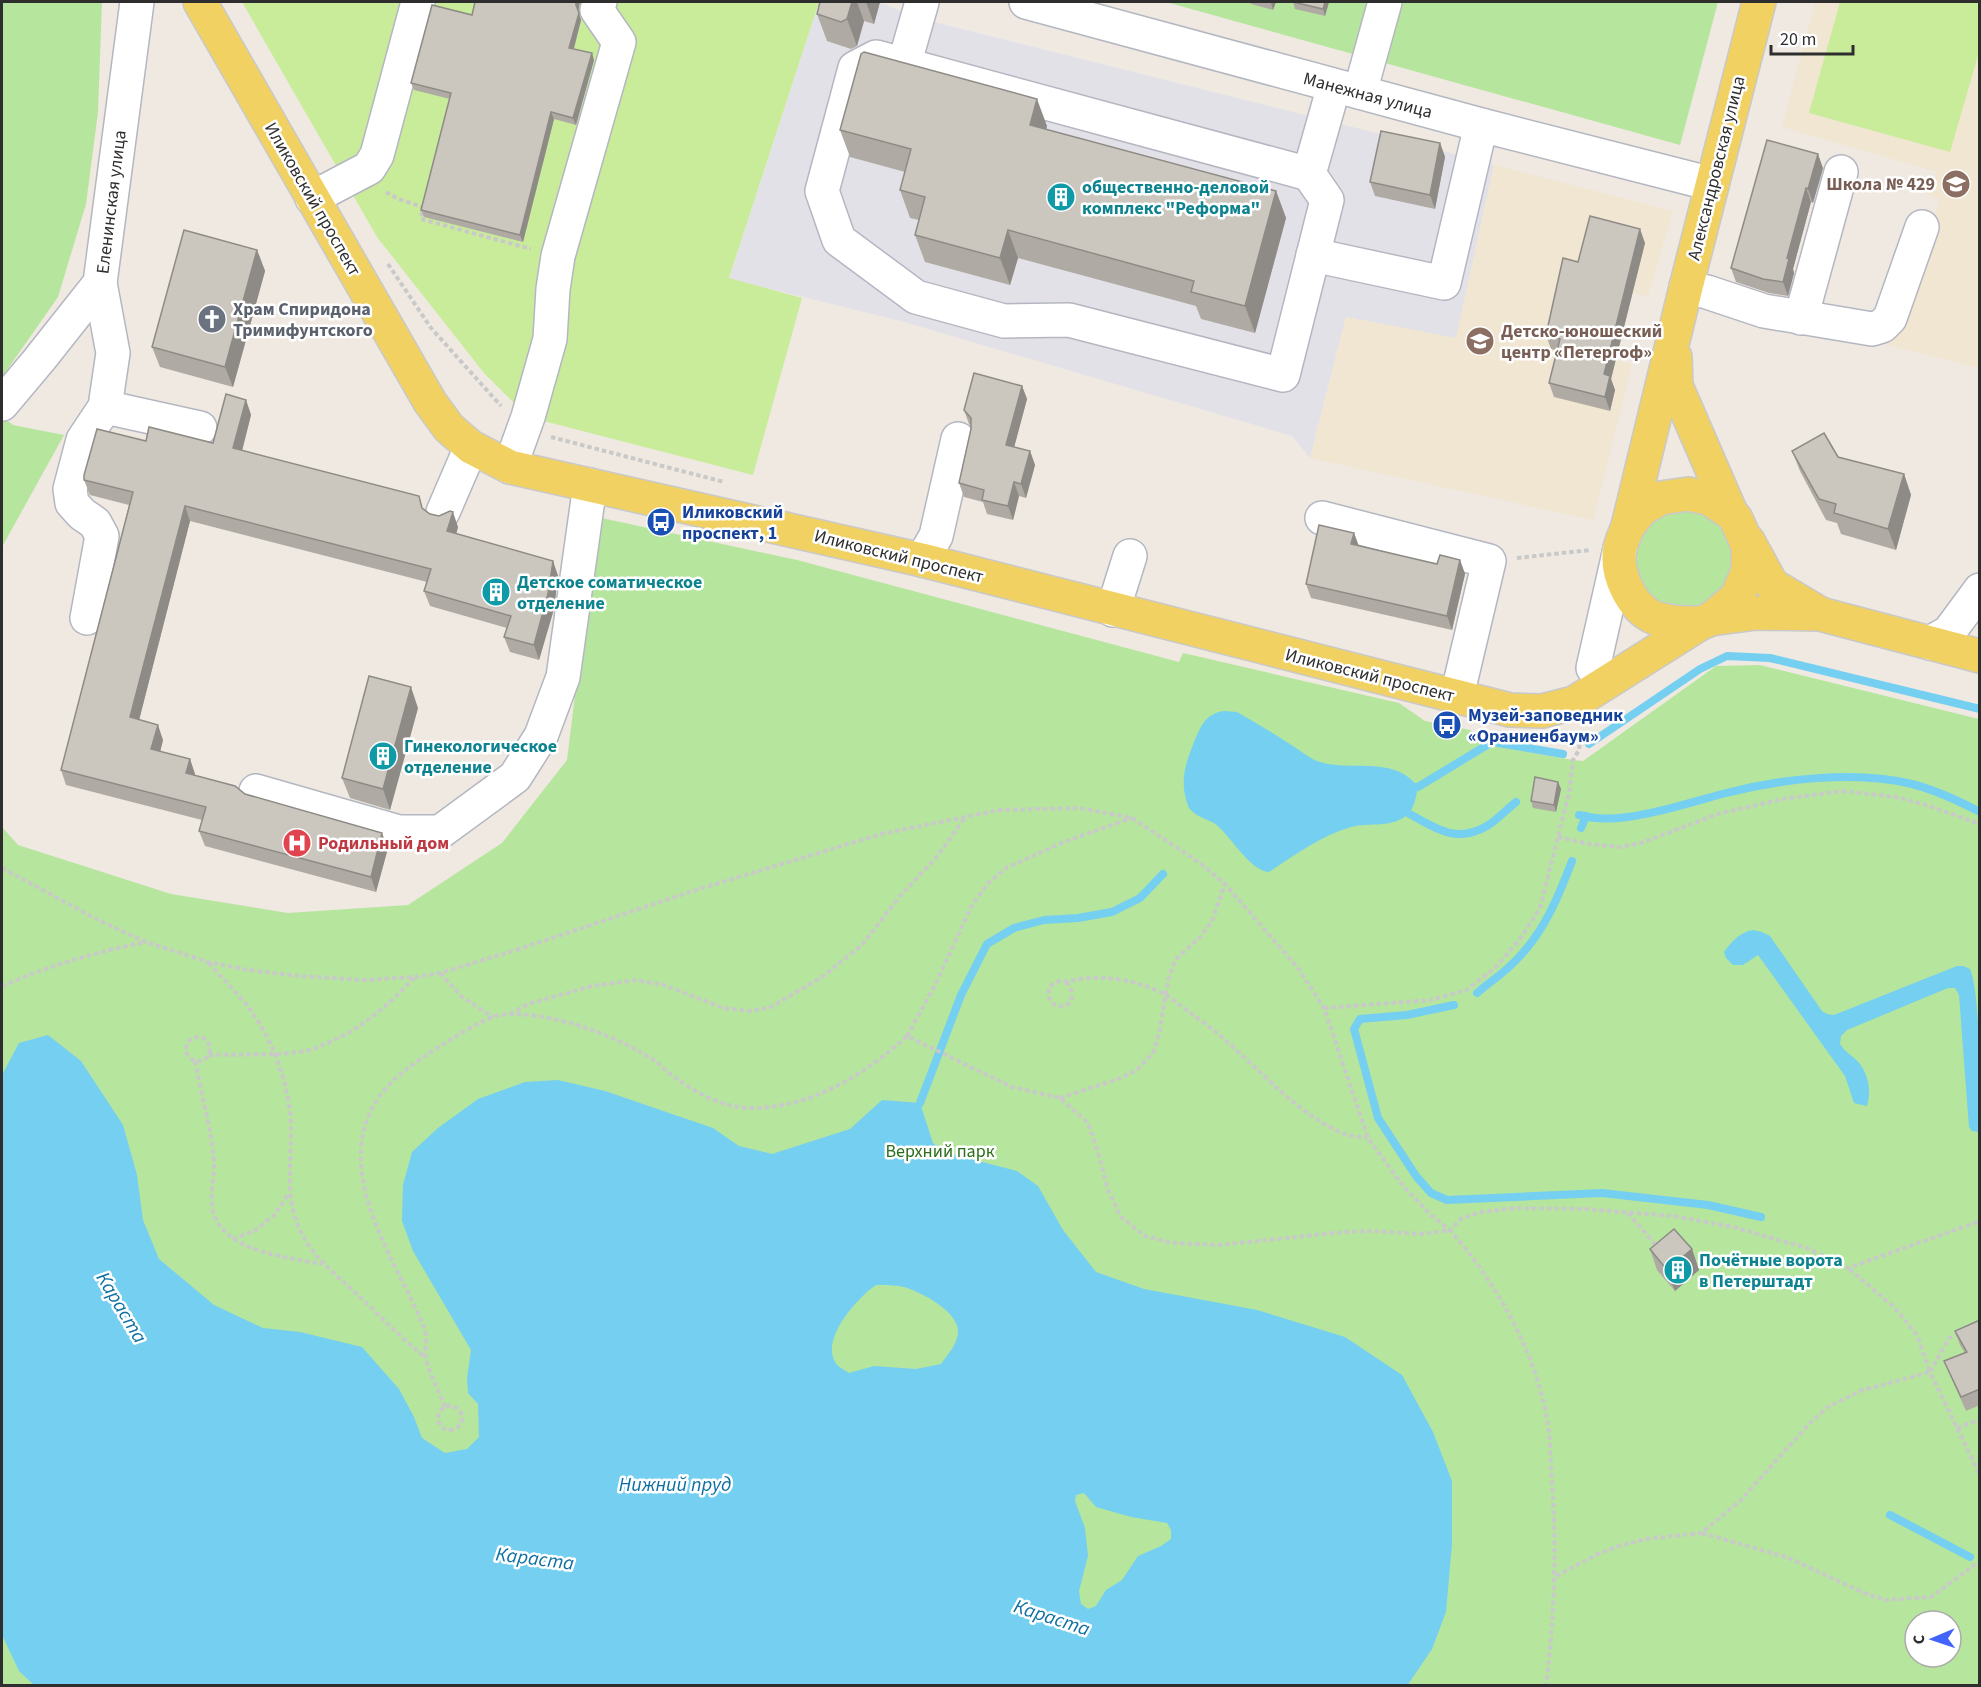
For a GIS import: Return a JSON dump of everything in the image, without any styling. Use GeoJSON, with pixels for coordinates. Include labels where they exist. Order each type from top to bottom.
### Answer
{"type":"FeatureCollection","features":[{"type":"Feature","properties":{"kind":"main road","name":"Иликовский проспект"},"geometry":{"type":"LineString","coordinates":[[200,2],[430,402],[450,428],[471,447],[510,467],[922,560],[1510,710],[1542,711],[1574,704],[1706,621],[1756,613],[1820,614],[1980,656]]}},
{"type":"Feature","properties":{"kind":"main road","name":"Александровская улица"},"geometry":{"type":"LineString","coordinates":[[1615,542],[1674,334],[1759,2]]}},
{"type":"Feature","properties":{"kind":"main road","name":"Александровская улица"},"geometry":{"type":"LineString","coordinates":[[1674,334],[1676,386],[1733,516]]}},
{"type":"Feature","properties":{"kind":"main road"},"geometry":{"type":"LineString","coordinates":[[1688,494],[1708,498],[1733,516],[1748,546],[1748,571],[1737,597],[1706,621],[1676,623],[1654,617],[1642,610],[1631,597],[1620,572],[1615,542],[1642,509],[1661,498],[1688,494]]}},
{"type":"Feature","properties":{"kind":"main road","name":"Иликовский проспект"},"geometry":{"type":"LineString","coordinates":[[1733,516],[1772,585],[1820,614]]}},
{"type":"Feature","properties":{"kind":"street","name":"Еленинская улица"},"geometry":{"type":"LineString","coordinates":[[2,404],[100,283],[137,2]]}},
{"type":"Feature","properties":{"kind":"street"},"geometry":{"type":"LineString","coordinates":[[312,198],[369,168],[377,155],[418,2]]}},
{"type":"Feature","properties":{"kind":"street"},"geometry":{"type":"LineString","coordinates":[[510,467],[524,430],[550,339],[553,289],[558,256],[619,42],[597,10],[600,2]]}},
{"type":"Feature","properties":{"kind":"street"},"geometry":{"type":"LineString","coordinates":[[904,64],[922,2]]}},
{"type":"Feature","properties":{"kind":"street","name":"Манежная улица"},"geometry":{"type":"LineString","coordinates":[[1026,2],[1481,125],[1712,184]]}},
{"type":"Feature","properties":{"kind":"street"},"geometry":{"type":"LineString","coordinates":[[1308,174],[1385,2]]}},
{"type":"Feature","properties":{"kind":"street"},"geometry":{"type":"LineString","coordinates":[[876,57],[904,64],[1308,174],[1327,200],[1283,375],[1069,320],[1004,321],[916,297],[839,240],[822,191],[855,68],[876,57]]}},
{"type":"Feature","properties":{"kind":"street"},"geometry":{"type":"LineString","coordinates":[[1313,255],[1444,283],[1481,125]]}},
{"type":"Feature","properties":{"kind":"street"},"geometry":{"type":"LineString","coordinates":[[1801,318],[1841,172]]}},
{"type":"Feature","properties":{"kind":"street"},"geometry":{"type":"LineString","coordinates":[[1686,287],[1764,310],[1801,318],[1872,328],[1882,326],[1890,318],[1922,227]]}},
{"type":"Feature","properties":{"kind":"street"},"geometry":{"type":"LineString","coordinates":[[87,618],[102,536],[95,523],[72,504],[70,489],[83,440],[105,407],[112,353],[100,283]]}},
{"type":"Feature","properties":{"kind":"street"},"geometry":{"type":"LineString","coordinates":[[105,407],[200,428]]}},
{"type":"Feature","properties":{"kind":"street"},"geometry":{"type":"LineString","coordinates":[[922,560],[936,536],[958,440]]}},
{"type":"Feature","properties":{"kind":"street"},"geometry":{"type":"LineString","coordinates":[[443,512],[471,447]]}},
{"type":"Feature","properties":{"kind":"street"},"geometry":{"type":"LineString","coordinates":[[256,791],[399,832],[440,832],[515,777],[542,736],[563,677],[590,485]]}},
{"type":"Feature","properties":{"kind":"street"},"geometry":{"type":"LineString","coordinates":[[1322,518],[1490,561],[1457,696]]}},
{"type":"Feature","properties":{"kind":"street"},"geometry":{"type":"LineString","coordinates":[[1593,668],[1615,542]]}},
{"type":"Feature","properties":{"kind":"street"},"geometry":{"type":"LineString","coordinates":[[1113,610],[1130,556]]}},
{"type":"Feature","properties":{"kind":"street"},"geometry":{"type":"LineString","coordinates":[[1930,643],[1949,632],[1980,590]]}},
{"type":"Feature","properties":{"kind":"path"},"geometry":{"type":"LineString","coordinates":[[369,168],[385,191],[398,199],[423,207],[422,219],[558,256]]}},
{"type":"Feature","properties":{"kind":"path"},"geometry":{"type":"LineString","coordinates":[[383,260],[391,268],[431,328],[484,389],[524,430],[730,483]]}},
{"type":"Feature","properties":{"kind":"path"},"geometry":{"type":"LineString","coordinates":[[1490,561],[1615,542]]}},
{"type":"Feature","properties":{"kind":"path"},"geometry":{"type":"LineString","coordinates":[[1324,1008],[1431,1000],[1466,990],[1501,961],[1519,940],[1540,908],[1569,794],[1573,760]]}},
{"type":"Feature","properties":{"kind":"path"},"geometry":{"type":"LineString","coordinates":[[1558,837],[1589,844],[1620,847],[1641,843],[1718,813],[1783,799],[1842,791],[1896,797],[1980,824]]}},
{"type":"Feature","properties":{"kind":"path"},"geometry":{"type":"LineString","coordinates":[[2,868],[98,920],[147,942],[208,962],[248,970],[299,976],[364,980],[440,973],[699,889],[881,834],[1000,810],[1080,808],[1132,818],[1200,863],[1225,884],[1298,968],[1324,1008],[1368,1138],[1403,1186],[1431,1215],[1450,1230],[1473,1257],[1516,1327],[1535,1375],[1546,1415],[1554,1503],[1556,1576],[1546,1686]]}},
{"type":"Feature","properties":{"kind":"path"},"geometry":{"type":"LineString","coordinates":[[445,1407],[426,1358],[426,1331],[408,1290],[386,1250],[370,1210],[360,1163],[362,1132],[382,1093],[410,1066],[493,1017],[509,1014],[528,1004],[592,986],[636,980],[664,985],[723,1008],[750,1011],[771,1007],[822,977],[862,945],[900,896],[935,859],[965,818]]}},
{"type":"Feature","properties":{"kind":"path"},"geometry":{"type":"LineString","coordinates":[[509,1014],[578,1025],[616,1040],[653,1060],[676,1079],[701,1094],[725,1104],[754,1108],[785,1104],[816,1096],[840,1085],[886,1055],[907,1036],[936,983],[971,906],[989,882],[1008,867],[1064,842],[1132,818]]}},
{"type":"Feature","properties":{"kind":"path"},"geometry":{"type":"LineString","coordinates":[[1059,1098],[1118,1080],[1137,1070],[1153,1053],[1159,1033],[1164,994],[1176,959],[1212,921],[1225,884]]}},
{"type":"Feature","properties":{"kind":"path"},"geometry":{"type":"LineString","coordinates":[[2,986],[35,971],[106,950],[147,942]]}},
{"type":"Feature","properties":{"kind":"path"},"geometry":{"type":"LineString","coordinates":[[208,962],[246,1005],[269,1041],[274,1054],[288,1100],[291,1124],[290,1193],[295,1219],[304,1239],[322,1264],[358,1294],[401,1338],[426,1358]]}},
{"type":"Feature","properties":{"kind":"path"},"geometry":{"type":"LineString","coordinates":[[440,973],[462,997],[493,1017]]}},
{"type":"Feature","properties":{"kind":"path"},"geometry":{"type":"LineString","coordinates":[[208,1054],[274,1054],[308,1051],[341,1037],[374,1017],[415,977]]}},
{"type":"Feature","properties":{"kind":"path"},"geometry":{"type":"LineString","coordinates":[[1066,982],[1071,986],[1073,994],[1070,1002],[1058,1006],[1051,1002],[1048,989],[1053,983],[1077,978],[1123,980],[1141,984],[1164,994],[1217,1033],[1270,1083],[1320,1121],[1342,1134],[1368,1138]]}},
{"type":"Feature","properties":{"kind":"path"},"geometry":{"type":"LineString","coordinates":[[907,1036],[1012,1087],[1059,1098],[1088,1123],[1108,1190],[1121,1217],[1145,1236],[1173,1243],[1219,1245],[1344,1232],[1422,1234],[1450,1230],[1462,1218],[1482,1212],[1515,1208],[1585,1209],[1673,1216],[1733,1227],[1807,1248],[1848,1268],[1895,1308],[1917,1335],[1930,1372],[1980,1475]]}},
{"type":"Feature","properties":{"kind":"path"},"geometry":{"type":"LineString","coordinates":[[204,1038],[211,1050],[208,1054],[202,1061],[195,1061],[189,1058],[186,1045],[191,1039],[204,1038]]}},
{"type":"Feature","properties":{"kind":"path"},"geometry":{"type":"LineString","coordinates":[[195,1061],[211,1132],[214,1165],[213,1209],[218,1227],[233,1239],[249,1247],[279,1256],[322,1264]]}},
{"type":"Feature","properties":{"kind":"path"},"geometry":{"type":"LineString","coordinates":[[233,1239],[256,1230],[275,1214],[290,1193]]}},
{"type":"Feature","properties":{"kind":"path"},"geometry":{"type":"LineString","coordinates":[[1628,1212],[1662,1252]]}},
{"type":"Feature","properties":{"kind":"path"},"geometry":{"type":"LineString","coordinates":[[1848,1268],[1980,1221]]}},
{"type":"Feature","properties":{"kind":"path"},"geometry":{"type":"LineString","coordinates":[[1701,1533],[1740,1501],[1809,1424],[1828,1407],[1860,1391],[1930,1372],[1949,1338],[1969,1330]]}},
{"type":"Feature","properties":{"kind":"path"},"geometry":{"type":"LineString","coordinates":[[445,1407],[457,1408],[461,1413],[462,1420],[458,1427],[451,1430],[445,1429],[440,1424],[438,1417],[440,1411],[445,1407]]}},
{"type":"Feature","properties":{"kind":"path"},"geometry":{"type":"LineString","coordinates":[[1957,1428],[1980,1419]]}},
{"type":"Feature","properties":{"kind":"path"},"geometry":{"type":"LineString","coordinates":[[1556,1576],[1598,1554],[1619,1546],[1646,1539],[1701,1533],[1790,1558],[1864,1593],[1886,1600],[1930,1597],[1980,1561]]}},
{"type":"Feature","properties":{"kind":"shaded area"},"geometry":{"type":"Polygon","coordinates":[[[819,2],[879,2],[918,18],[1396,138],[1494,165],[1456,339],[1346,317],[1310,458],[1292,436],[901,321],[729,279],[819,2]]]}},
{"type":"Feature","properties":{"kind":"shaded area","name":"Школа № 429"},"geometry":{"type":"Polygon","coordinates":[[[1815,2],[1979,2],[1979,368],[1888,345],[1940,199],[1928,195],[1937,172],[1782,127],[1815,2]]]}},
{"type":"Feature","properties":{"kind":"shaded area","name":"Детско-юношеский центр «Петергоф»"},"geometry":{"type":"Polygon","coordinates":[[[1494,165],[1673,211],[1648,296],[1632,293],[1616,360],[1632,365],[1593,520],[1310,458],[1346,317],[1456,338],[1494,165]]]}},
{"type":"Feature","properties":{"kind":"green space"},"geometry":{"type":"Polygon","coordinates":[[[2,2],[102,2],[98,112],[86,204],[58,297],[2,377],[2,2]]]}},
{"type":"Feature","properties":{"kind":"green space"},"geometry":{"type":"Polygon","coordinates":[[[242,2],[819,2],[729,278],[802,298],[753,475],[528,417],[484,373],[377,237],[242,2]]]}},
{"type":"Feature","properties":{"kind":"green space"},"geometry":{"type":"Polygon","coordinates":[[[1166,2],[1718,2],[1680,145],[1166,2]]]}},
{"type":"Feature","properties":{"kind":"green space"},"geometry":{"type":"Polygon","coordinates":[[[1840,2],[1979,2],[1979,52],[1950,152],[1809,113],[1840,2]]]}},
{"type":"Feature","properties":{"kind":"green space"},"geometry":{"type":"Polygon","coordinates":[[[2,417],[13,425],[64,435],[2,547],[2,417]]]}},
{"type":"Feature","properties":{"kind":"green space"},"geometry":{"type":"Polygon","coordinates":[[[1683,509],[1702,513],[1717,524],[1728,539],[1732,558],[1728,577],[1717,592],[1702,603],[1683,607],[1664,603],[1649,592],[1638,577],[1634,558],[1638,539],[1649,524],[1664,513],[1683,509]]]}},
{"type":"Feature","properties":{"kind":"green space","name":"Верхний парк"},"geometry":{"type":"Polygon","coordinates":[[[597,517],[797,560],[1179,662],[1183,653],[1399,703],[1425,721],[1470,730],[1489,745],[1573,760],[1583,761],[1716,666],[1760,665],[1979,719],[1979,1685],[2,1685],[2,827],[18,845],[171,894],[288,913],[408,905],[502,843],[567,760],[597,517]]]}},
{"type":"Feature","properties":{"kind":"water"},"geometry":{"type":"Polygon","coordinates":[[[1224,711],[1237,712],[1317,761],[1330,764],[1384,767],[1397,771],[1408,777],[1418,787],[1413,807],[1403,818],[1396,821],[1351,827],[1329,835],[1269,872],[1262,870],[1249,861],[1219,827],[1192,812],[1185,795],[1185,768],[1199,731],[1209,717],[1224,711]]]}},
{"type":"Feature","properties":{"kind":"water"},"geometry":{"type":"Polygon","coordinates":[[[1753,930],[1770,936],[1822,1011],[1827,1014],[1834,1015],[1957,966],[1970,969],[1974,982],[1978,1023],[1979,1132],[1972,1131],[1969,1127],[1959,995],[1955,988],[1948,988],[1847,1030],[1841,1036],[1840,1044],[1862,1067],[1869,1086],[1867,1106],[1854,1103],[1845,1076],[1758,955],[1743,965],[1733,965],[1726,958],[1724,952],[1733,941],[1740,935],[1753,930]]]}},
{"type":"Feature","properties":{"kind":"water","name":"Нижний пруд"},"geometry":{"type":"Polygon","coordinates":[[[48,1035],[81,1061],[123,1125],[137,1175],[143,1220],[159,1259],[214,1305],[263,1328],[300,1332],[362,1347],[399,1389],[422,1438],[445,1453],[467,1449],[479,1437],[478,1404],[468,1393],[467,1378],[471,1350],[413,1251],[402,1221],[403,1185],[412,1152],[438,1128],[478,1099],[525,1082],[558,1080],[605,1091],[713,1128],[739,1146],[772,1154],[850,1129],[882,1100],[920,1103],[933,1143],[948,1153],[1017,1171],[1038,1186],[1063,1230],[1096,1272],[1144,1289],[1257,1310],[1345,1337],[1402,1375],[1433,1432],[1452,1481],[1452,1544],[1446,1612],[1432,1649],[1407,1686],[34,1685],[19,1671],[2,1635],[2,1075],[19,1043],[48,1035]],[[876,1285],[850,1310],[836,1333],[832,1344],[832,1355],[837,1365],[849,1373],[874,1366],[916,1369],[941,1364],[958,1336],[952,1316],[929,1298],[904,1287],[876,1285]],[[1084,1493],[1076,1495],[1075,1501],[1085,1528],[1088,1556],[1079,1591],[1081,1604],[1088,1609],[1096,1606],[1106,1590],[1122,1580],[1138,1556],[1171,1539],[1171,1530],[1167,1523],[1131,1517],[1096,1507],[1084,1493]]]}},
{"type":"Feature","properties":{"kind":"building"},"geometry":{"type":"Polygon","coordinates":[[[475,2],[576,2],[579,13],[569,48],[592,53],[573,118],[551,112],[520,235],[421,210],[451,93],[411,83],[432,5],[472,15],[475,2]]]}},
{"type":"Feature","properties":{"kind":"building"},"geometry":{"type":"Polygon","coordinates":[[[820,2],[852,2],[847,19],[841,22],[817,14],[820,2]]]}},
{"type":"Feature","properties":{"kind":"building"},"geometry":{"type":"Polygon","coordinates":[[[1293,2],[1325,2],[1323,9],[1293,2]]]}},
{"type":"Feature","properties":{"kind":"building","name":"oбщеcтвенно-деловoй кoмплeкc \"Peфoрма\""},"geometry":{"type":"Polygon","coordinates":[[[864,52],[1037,99],[1030,125],[1276,191],[1245,306],[1191,292],[1194,281],[1008,230],[1000,258],[915,235],[925,197],[900,190],[911,149],[840,130],[861,54],[864,52]]]}},
{"type":"Feature","properties":{"kind":"building"},"geometry":{"type":"Polygon","coordinates":[[[1381,131],[1440,143],[1430,195],[1370,182],[1381,131]]]}},
{"type":"Feature","properties":{"kind":"building"},"geometry":{"type":"Polygon","coordinates":[[[1767,140],[1818,154],[1808,189],[1806,188],[1787,258],[1789,259],[1783,282],[1763,279],[1731,268],[1767,140]]]}},
{"type":"Feature","properties":{"kind":"building"},"geometry":{"type":"Polygon","coordinates":[[[1590,216],[1640,229],[1604,374],[1610,376],[1605,397],[1549,383],[1560,339],[1546,335],[1563,258],[1578,262],[1590,216]]]}},
{"type":"Feature","properties":{"kind":"building","name":"Храм Спиридона Тримифунтского"},"geometry":{"type":"Polygon","coordinates":[[[184,230],[257,250],[225,367],[152,347],[184,230]]]}},
{"type":"Feature","properties":{"kind":"building"},"geometry":{"type":"Polygon","coordinates":[[[974,373],[1022,386],[1006,445],[1030,451],[1021,484],[1014,482],[1008,506],[982,500],[984,490],[959,483],[971,429],[971,418],[964,410],[974,373]]]}},
{"type":"Feature","properties":{"kind":"building"},"geometry":{"type":"Polygon","coordinates":[[[226,394],[246,400],[233,448],[419,496],[422,508],[430,514],[439,516],[453,512],[447,531],[553,561],[548,594],[534,645],[504,637],[511,616],[424,591],[431,569],[185,506],[130,717],[158,725],[151,749],[190,759],[186,773],[235,786],[245,794],[382,833],[371,877],[199,831],[206,807],[61,770],[133,492],[84,480],[97,429],[146,441],[149,427],[213,443],[226,394]]]}},
{"type":"Feature","properties":{"kind":"building"},"geometry":{"type":"Polygon","coordinates":[[[1824,433],[1838,457],[1904,474],[1888,529],[1834,513],[1836,504],[1819,499],[1792,451],[1824,433]]]}},
{"type":"Feature","properties":{"kind":"building"},"geometry":{"type":"Polygon","coordinates":[[[1319,525],[1354,533],[1351,544],[1437,564],[1440,555],[1460,560],[1447,616],[1306,584],[1319,525]]]}},
{"type":"Feature","properties":{"kind":"building"},"geometry":{"type":"Polygon","coordinates":[[[369,676],[411,687],[383,789],[342,778],[369,676]]]}},
{"type":"Feature","properties":{"kind":"building"},"geometry":{"type":"Polygon","coordinates":[[[1535,777],[1558,782],[1554,805],[1531,801],[1535,777]]]}},
{"type":"Feature","properties":{"kind":"building"},"geometry":{"type":"Polygon","coordinates":[[[1674,1229],[1692,1249],[1667,1270],[1650,1249],[1674,1229]]]}},
{"type":"Feature","properties":{"kind":"building"},"geometry":{"type":"Polygon","coordinates":[[[1980,1320],[1980,1389],[1961,1397],[1944,1361],[1967,1352],[1955,1331],[1980,1320]]]}},
{"type":"Feature","properties":{"kind":"waterway"},"geometry":{"type":"LineString","coordinates":[[1589,744],[1700,669],[1727,656],[1770,658],[1980,709]]}},
{"type":"Feature","properties":{"kind":"waterway"},"geometry":{"type":"LineString","coordinates":[[1406,787],[1418,787],[1492,742],[1563,754]]}},
{"type":"Feature","properties":{"kind":"waterway"},"geometry":{"type":"LineString","coordinates":[[1579,815],[1595,818],[1626,817],[1660,811],[1768,784],[1841,777],[1890,780],[1912,784],[1947,796],[1980,812]]}},
{"type":"Feature","properties":{"kind":"waterway"},"geometry":{"type":"LineString","coordinates":[[1408,813],[1446,832],[1465,834],[1487,826],[1516,802]]}},
{"type":"Feature","properties":{"kind":"waterway"},"geometry":{"type":"LineString","coordinates":[[1581,828],[1586,816]]}},
{"type":"Feature","properties":{"kind":"waterway"},"geometry":{"type":"LineString","coordinates":[[1477,993],[1528,947],[1544,924],[1572,861]]}},
{"type":"Feature","properties":{"kind":"waterway"},"geometry":{"type":"LineString","coordinates":[[920,1103],[961,995],[987,944],[1014,928],[1044,920],[1078,918],[1112,912],[1140,898],[1163,874]]}},
{"type":"Feature","properties":{"kind":"waterway"},"geometry":{"type":"LineString","coordinates":[[1454,1005],[1407,1015],[1360,1019],[1354,1029],[1378,1118],[1416,1176],[1431,1193],[1447,1200],[1602,1193],[1708,1205],[1761,1217]]}},
{"type":"Feature","properties":{"kind":"waterway"},"geometry":{"type":"LineString","coordinates":[[1890,1515],[1970,1557]]}},
{"type":"Feature","properties":{"kind":"place","name":"Школа № 429"},"geometry":{"type":"Point","coordinates":[1956,184]}},
{"type":"Feature","properties":{"kind":"place","name":"oбщеcтвенно-деловoй кoмплeкc \"Peфoрма\""},"geometry":{"type":"Point","coordinates":[1061,197]}},
{"type":"Feature","properties":{"kind":"place","name":"Храм Спиридона Тримифунтского"},"geometry":{"type":"Point","coordinates":[212,319]}},
{"type":"Feature","properties":{"kind":"place","name":"Детско-юношеский центр «Петергоф»"},"geometry":{"type":"Point","coordinates":[1480,341]}},
{"type":"Feature","properties":{"kind":"place","name":"Иликовский проспект, 1"},"geometry":{"type":"Point","coordinates":[661,522]}},
{"type":"Feature","properties":{"kind":"place","name":"Детское соматическое отделение"},"geometry":{"type":"Point","coordinates":[496,592]}},
{"type":"Feature","properties":{"kind":"place","name":"Музей-заповедник «Ораниенбаум»"},"geometry":{"type":"Point","coordinates":[1447,725]}},
{"type":"Feature","properties":{"kind":"place","name":"Гинекологическое отделение"},"geometry":{"type":"Point","coordinates":[383,756]}},
{"type":"Feature","properties":{"kind":"place","name":"Родильный дом"},"geometry":{"type":"Point","coordinates":[297,843]}},
{"type":"Feature","properties":{"kind":"place","name":"Почётные ворота в Петерштадт"},"geometry":{"type":"Point","coordinates":[1678,1270]}},
{"type":"Feature","properties":{"kind":"water label","name":"Караста"},"geometry":{"type":"Point","coordinates":[122,1307]}},
{"type":"Feature","properties":{"kind":"water label","name":"Караста"},"geometry":{"type":"Point","coordinates":[535,1558]}},
{"type":"Feature","properties":{"kind":"water label","name":"Караста"},"geometry":{"type":"Point","coordinates":[1052,1617]}}]}
